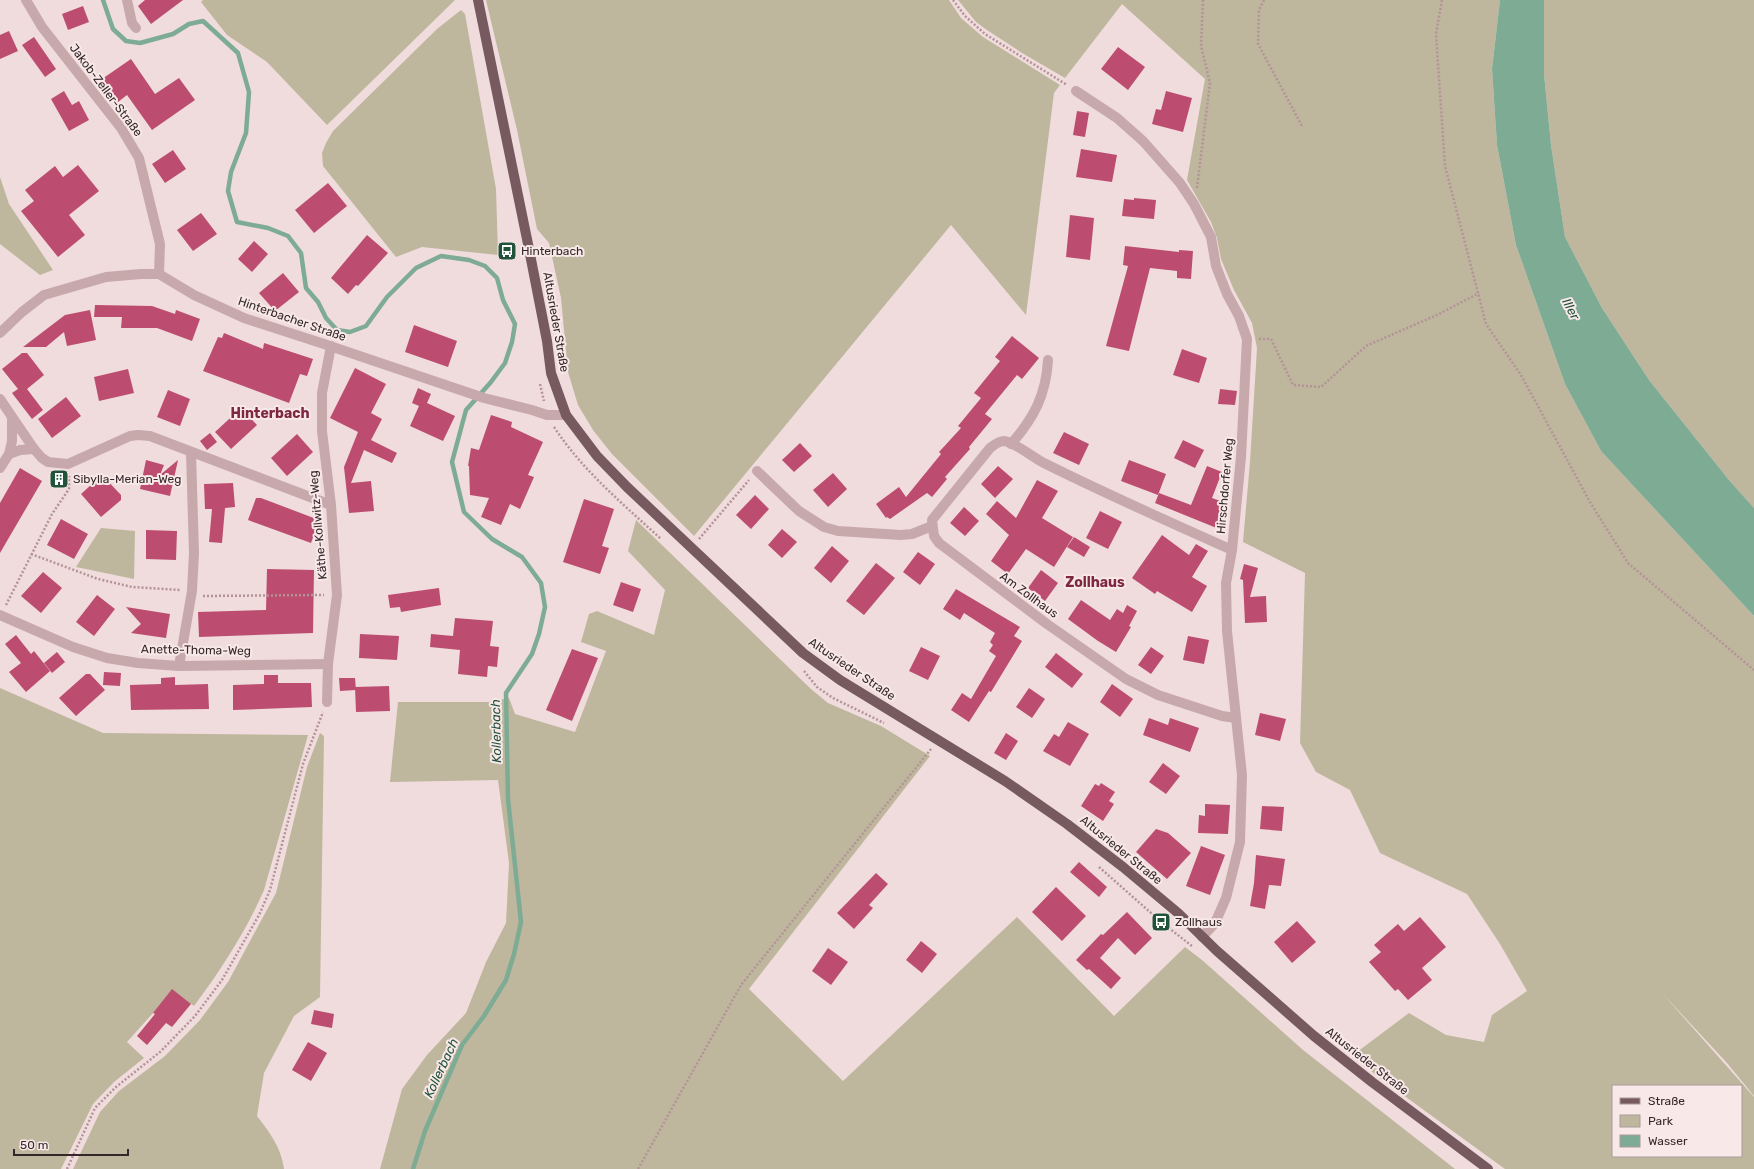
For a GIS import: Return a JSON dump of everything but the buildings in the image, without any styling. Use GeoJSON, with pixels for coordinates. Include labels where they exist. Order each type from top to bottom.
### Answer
{"type":"FeatureCollection","features":[{"type":"Feature","properties":{"kind":"main road","name":"Altusrieder Straße"},"geometry":{"type":"LineString","coordinates":[[478,0],[530,251],[547,341],[550,373],[566,415],[597,456],[691,548],[803,653],[840,680],[1005,781],[1067,824],[1123,867],[1178,913],[1202,937],[1314,1036],[1372,1082],[1488,1169]]}},
{"type":"Feature","properties":{"kind":"street","name":"Jakob-Zeller-Straße"},"geometry":{"type":"LineString","coordinates":[[26,0],[42,27],[121,128],[138,158],[160,244],[159,274]]}},
{"type":"Feature","properties":{"kind":"street"},"geometry":{"type":"LineString","coordinates":[[127,0],[132,23],[136,28]]}},
{"type":"Feature","properties":{"kind":"street","name":"Hirschdorfer Weg"},"geometry":{"type":"LineString","coordinates":[[1076,90],[1117,118],[1143,142],[1180,183],[1194,204],[1211,237],[1216,266],[1227,294],[1239,316],[1247,339],[1241,457],[1232,550],[1226,583],[1227,631],[1242,775],[1240,842],[1226,898],[1215,923],[1202,937]]}},
{"type":"Feature","properties":{"kind":"street"},"geometry":{"type":"LineString","coordinates":[[0,333],[22,312],[44,295],[106,278],[141,274],[159,274]]}},
{"type":"Feature","properties":{"kind":"street","name":"Hinterbacher Straße"},"geometry":{"type":"LineString","coordinates":[[159,274],[194,295],[244,318],[484,398],[532,410],[546,416],[566,415]]}},
{"type":"Feature","properties":{"kind":"street","name":"Käthe-Kollwitz-Weg"},"geometry":{"type":"LineString","coordinates":[[327,702],[328,664],[337,595],[331,505],[322,431],[322,393],[331,346]]}},
{"type":"Feature","properties":{"kind":"street"},"geometry":{"type":"LineString","coordinates":[[1012,444],[1027,426],[1041,399],[1047,378],[1048,360]]}},
{"type":"Feature","properties":{"kind":"street"},"geometry":{"type":"LineString","coordinates":[[0,399],[34,449],[48,462],[68,464],[130,436],[150,436],[191,453],[331,505]]}},
{"type":"Feature","properties":{"kind":"street"},"geometry":{"type":"LineString","coordinates":[[0,468],[9,454],[12,441],[12,418]]}},
{"type":"Feature","properties":{"kind":"street"},"geometry":{"type":"LineString","coordinates":[[757,471],[799,511],[824,527],[838,531],[901,535],[912,534],[932,526],[932,520],[936,513],[990,448],[1004,441],[1090,486],[1232,550]]}},
{"type":"Feature","properties":{"kind":"street"},"geometry":{"type":"LineString","coordinates":[[9,454],[20,450],[34,449]]}},
{"type":"Feature","properties":{"kind":"street"},"geometry":{"type":"LineString","coordinates":[[179,666],[192,594],[194,553],[191,453]]}},
{"type":"Feature","properties":{"kind":"street","name":"Am Zollhaus"},"geometry":{"type":"LineString","coordinates":[[932,526],[934,536],[939,543],[1047,624],[1126,679],[1158,695],[1222,716],[1236,718]]}},
{"type":"Feature","properties":{"kind":"street","name":"Anette-Thoma-Weg"},"geometry":{"type":"LineString","coordinates":[[0,615],[73,646],[107,658],[179,666],[328,664]]}},
{"type":"Feature","properties":{"kind":"path"},"geometry":{"type":"LineString","coordinates":[[953,0],[965,16],[985,34],[1076,90]]}},
{"type":"Feature","properties":{"kind":"path"},"geometry":{"type":"LineString","coordinates":[[1194,204],[1210,83],[1201,46],[1203,0]]}},
{"type":"Feature","properties":{"kind":"path"},"geometry":{"type":"LineString","coordinates":[[1264,0],[1259,10],[1258,44],[1302,126]]}},
{"type":"Feature","properties":{"kind":"path"},"geometry":{"type":"LineString","coordinates":[[1442,0],[1436,34],[1445,166],[1486,324],[1520,375],[1590,502],[1628,563],[1754,670]]}},
{"type":"Feature","properties":{"kind":"path"},"geometry":{"type":"LineString","coordinates":[[1247,339],[1271,339],[1293,386],[1321,387],[1366,346],[1437,315],[1479,293]]}},
{"type":"Feature","properties":{"kind":"path"},"geometry":{"type":"LineString","coordinates":[[539,376],[546,416],[563,440],[585,467],[616,498],[667,544]]}},
{"type":"Feature","properties":{"kind":"path"},"geometry":{"type":"LineString","coordinates":[[0,615],[52,514],[69,489],[68,464]]}},
{"type":"Feature","properties":{"kind":"path"},"geometry":{"type":"LineString","coordinates":[[691,548],[757,471]]}},
{"type":"Feature","properties":{"kind":"path"},"geometry":{"type":"LineString","coordinates":[[31,554],[72,570],[132,587],[192,594],[337,595]]}},
{"type":"Feature","properties":{"kind":"path"},"geometry":{"type":"LineString","coordinates":[[803,669],[817,687],[833,698],[890,727]]}},
{"type":"Feature","properties":{"kind":"path"},"geometry":{"type":"LineString","coordinates":[[67,1169],[96,1108],[116,1087],[160,1052],[195,1016],[222,980],[259,915],[270,890],[303,764],[327,702]]}},
{"type":"Feature","properties":{"kind":"path"},"geometry":{"type":"LineString","coordinates":[[924,746],[937,753]]}},
{"type":"Feature","properties":{"kind":"path"},"geometry":{"type":"LineString","coordinates":[[638,1169],[741,985],[931,749]]}},
{"type":"Feature","properties":{"kind":"path"},"geometry":{"type":"LineString","coordinates":[[1096,864],[1158,920],[1199,951]]}},
{"type":"Feature","properties":{"kind":"green space"},"geometry":{"type":"Polygon","coordinates":[[[203,0],[455,0],[327,125],[267,62],[227,35],[201,2],[203,0]]]}},
{"type":"Feature","properties":{"kind":"green space"},"geometry":{"type":"Polygon","coordinates":[[[486,0],[949,0],[961,18],[983,37],[1060,85],[1054,93],[1026,315],[951,225],[694,536],[612,454],[593,430],[578,405],[568,372],[561,298],[549,243],[537,229],[517,130],[486,0]]]}},
{"type":"Feature","properties":{"kind":"green space"},"geometry":{"type":"Polygon","coordinates":[[[958,0],[1500,0],[1492,69],[1497,145],[1516,245],[1565,384],[1601,451],[1754,616],[1754,1096],[1727,1063],[1662,993],[1754,1097],[1754,1169],[1505,1169],[1377,1076],[1353,1055],[1409,1013],[1446,1035],[1484,1042],[1492,1015],[1527,991],[1500,944],[1467,894],[1380,853],[1350,790],[1316,772],[1300,743],[1305,573],[1243,542],[1250,462],[1257,348],[1252,323],[1234,290],[1221,259],[1217,238],[1211,222],[1187,180],[1205,79],[1122,4],[1065,78],[1022,53],[976,22],[958,0]]]}},
{"type":"Feature","properties":{"kind":"green space"},"geometry":{"type":"Polygon","coordinates":[[[1544,0],[1754,0],[1754,508],[1729,480],[1649,380],[1602,308],[1565,237],[1551,145],[1544,74],[1544,0]]]}},
{"type":"Feature","properties":{"kind":"green space"},"geometry":{"type":"Polygon","coordinates":[[[461,10],[465,14],[496,189],[498,255],[422,247],[396,257],[323,166],[322,153],[333,131],[437,29],[461,10]]]}},
{"type":"Feature","properties":{"kind":"green space"},"geometry":{"type":"Polygon","coordinates":[[[0,177],[9,204],[53,270],[40,275],[0,244],[0,177]]]}},
{"type":"Feature","properties":{"kind":"green space"},"geometry":{"type":"Polygon","coordinates":[[[636,520],[811,689],[828,703],[881,726],[930,756],[749,989],[843,1081],[1017,917],[1114,1016],[1185,947],[1202,960],[1303,1050],[1455,1169],[380,1169],[402,1089],[427,1055],[466,1013],[486,962],[506,923],[509,863],[498,780],[390,782],[398,702],[489,702],[509,698],[515,714],[575,732],[606,651],[581,642],[589,614],[597,611],[654,635],[665,590],[628,551],[636,520]]]}},
{"type":"Feature","properties":{"kind":"green space"},"geometry":{"type":"Polygon","coordinates":[[[101,528],[135,531],[134,579],[76,567],[101,528]]]}},
{"type":"Feature","properties":{"kind":"green space"},"geometry":{"type":"Polygon","coordinates":[[[0,688],[103,733],[308,735],[264,890],[241,935],[214,978],[194,1006],[191,1004],[153,1013],[127,1042],[144,1058],[114,1082],[93,1104],[61,1169],[0,1169],[0,688]]]}},
{"type":"Feature","properties":{"kind":"green space"},"geometry":{"type":"Polygon","coordinates":[[[320,733],[324,736],[320,997],[294,1016],[264,1073],[257,1116],[278,1147],[284,1169],[73,1169],[100,1112],[119,1091],[165,1056],[200,1020],[228,982],[276,893],[307,767],[320,733]]]}},
{"type":"Feature","properties":{"kind":"water","name":"Iller"},"geometry":{"type":"Polygon","coordinates":[[[1500,0],[1544,0],[1544,74],[1551,145],[1565,237],[1602,308],[1649,380],[1729,480],[1754,508],[1754,616],[1601,451],[1565,384],[1516,245],[1497,145],[1492,69],[1500,0]]]}},
{"type":"Feature","properties":{"kind":"waterway","name":"Kollerbach"},"geometry":{"type":"LineString","coordinates":[[103,0],[113,29],[126,41],[140,43],[173,34],[189,24],[203,21],[238,53],[249,92],[246,133],[231,172],[228,191],[237,222],[268,228],[288,236],[301,253],[306,288],[318,302],[326,318],[337,330],[350,332],[366,326],[387,297],[416,268],[441,256],[469,260],[485,266],[497,278],[503,300],[515,324],[512,342],[505,363],[491,382],[466,410],[452,462],[464,512],[492,539],[522,557],[541,583],[545,607],[539,634],[532,654],[506,693],[508,799],[521,922],[514,954],[506,980],[484,1016],[462,1045],[425,1131],[413,1169]]}},
{"type":"Feature","properties":{"kind":"place","name":"Hinterbach"},"geometry":{"type":"Point","coordinates":[507,251]}},
{"type":"Feature","properties":{"kind":"place","name":"Sibylla-Merian-Weg"},"geometry":{"type":"Point","coordinates":[59,479]}},
{"type":"Feature","properties":{"kind":"place","name":"Zollhaus"},"geometry":{"type":"Point","coordinates":[1161,922]}},
{"type":"Feature","properties":{"kind":"district","name":"Hinterbach"},"geometry":{"type":"Point","coordinates":[270,413]}},
{"type":"Feature","properties":{"kind":"district","name":"Zollhaus"},"geometry":{"type":"Point","coordinates":[1095,582]}}]}
